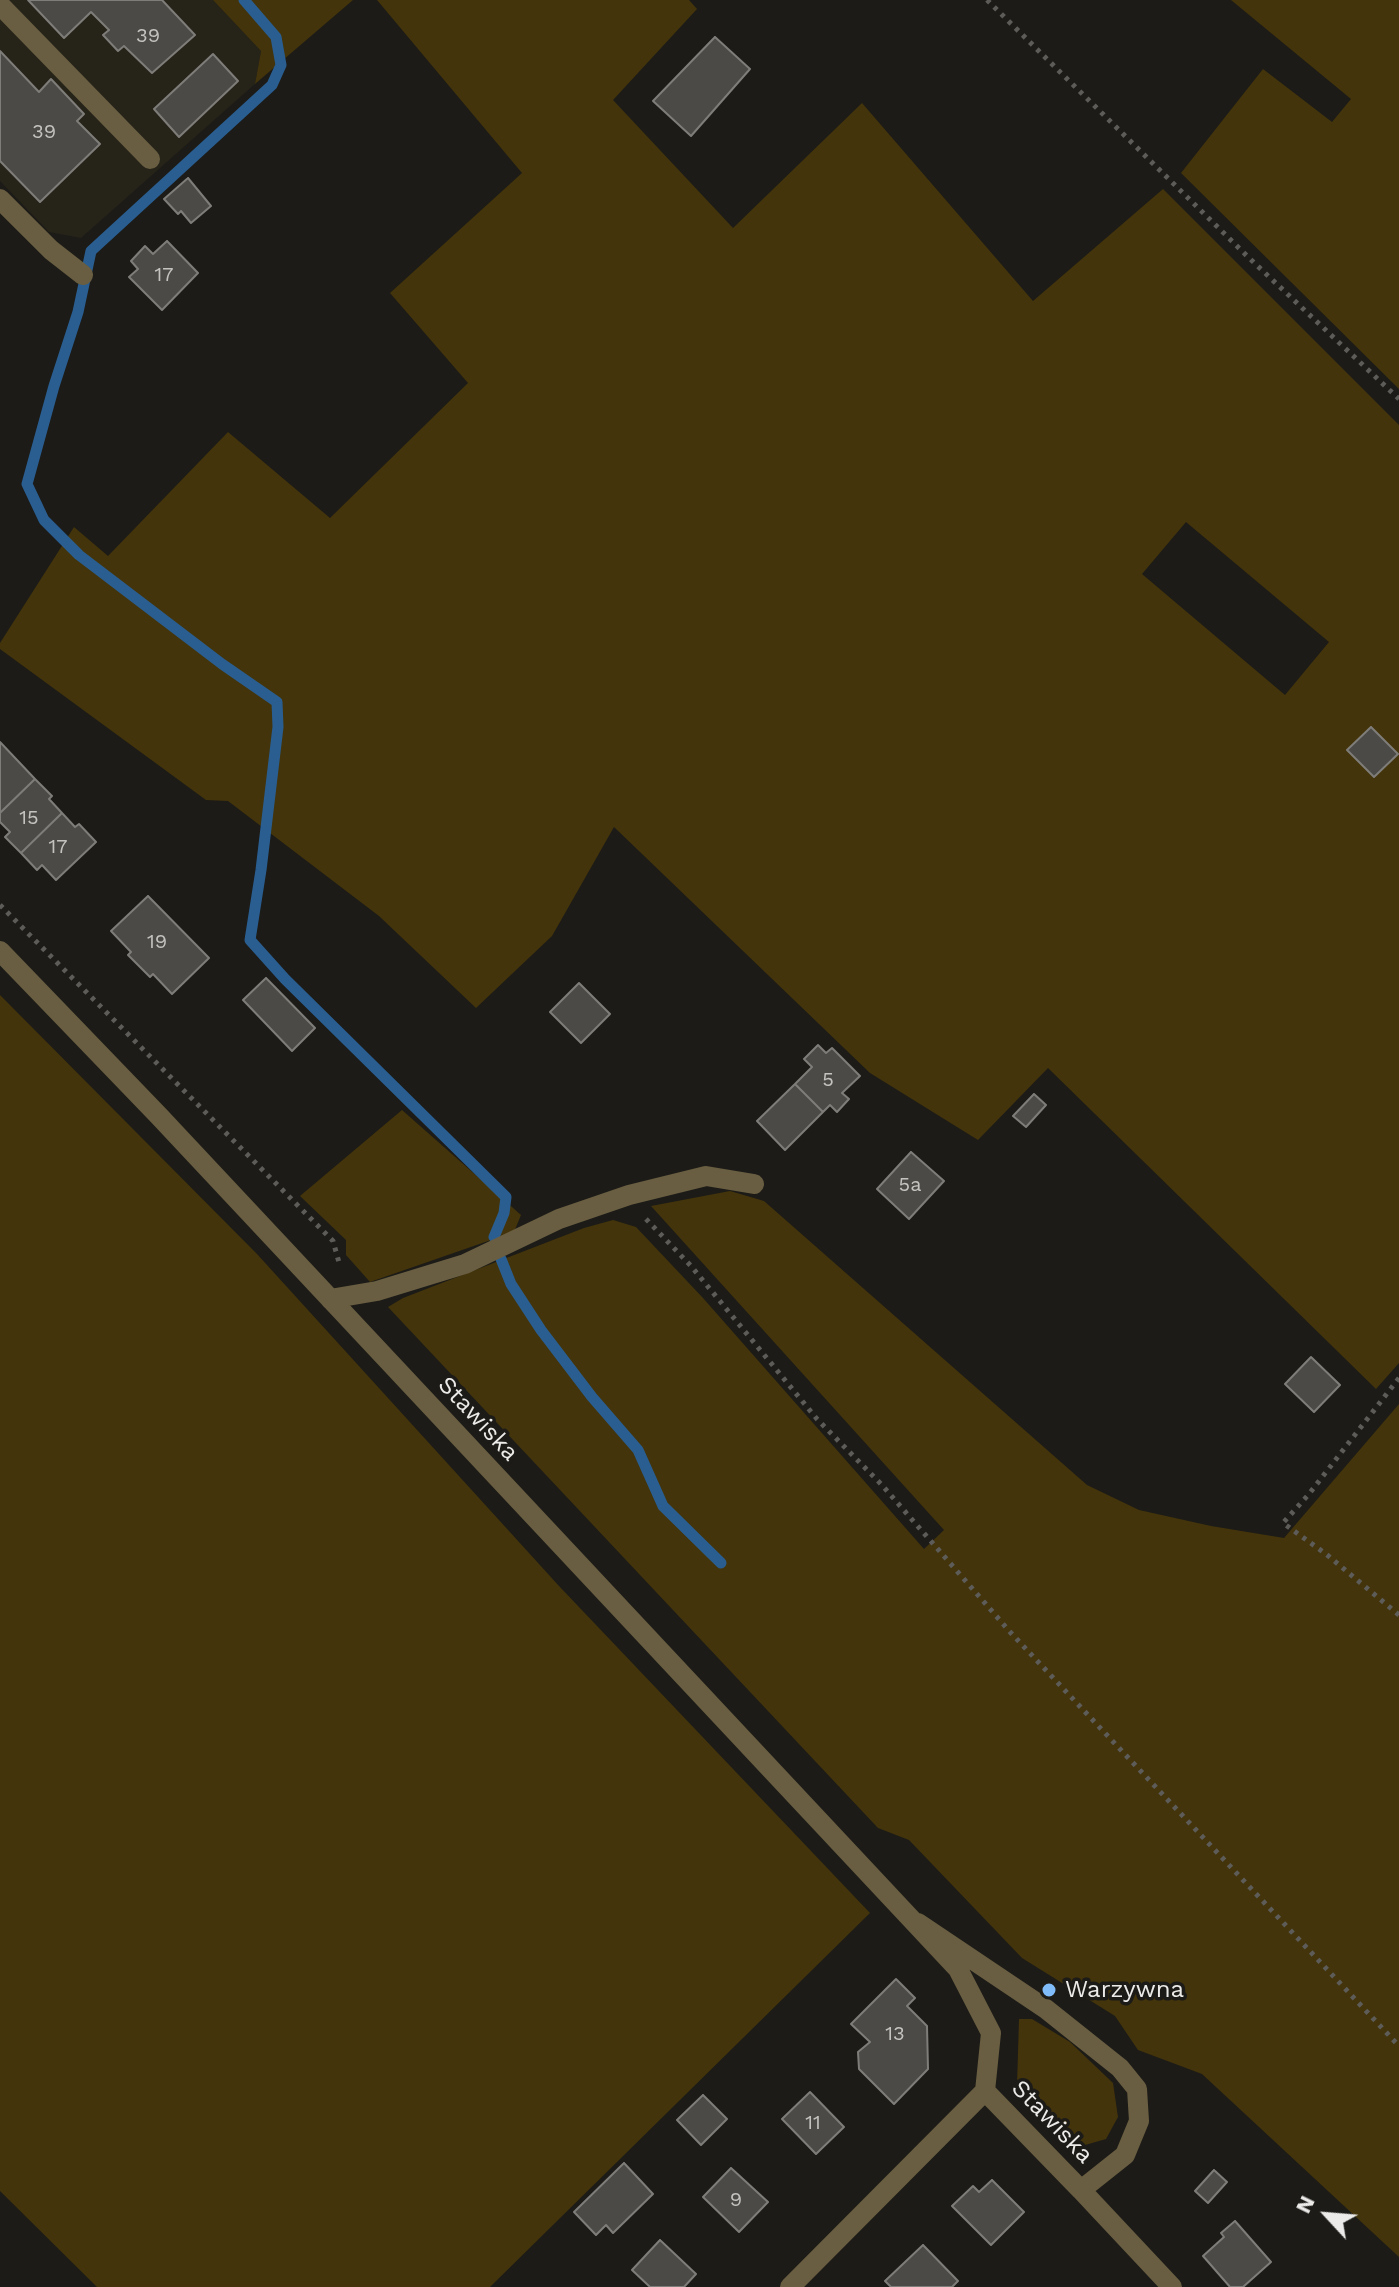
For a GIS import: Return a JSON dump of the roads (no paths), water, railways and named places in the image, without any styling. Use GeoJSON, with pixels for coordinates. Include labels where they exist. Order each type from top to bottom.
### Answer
{"type":"FeatureCollection","features":[{"type":"Feature","properties":{"kind":"street"},"geometry":{"type":"LineString","coordinates":[[0,5],[150,159]]}},
{"type":"Feature","properties":{"kind":"street"},"geometry":{"type":"LineString","coordinates":[[0,199],[51,250],[83,275]]}},
{"type":"Feature","properties":{"kind":"street","name":"Stawiska"},"geometry":{"type":"LineString","coordinates":[[0,951],[918,1923],[958,1969],[991,2033],[985,2091],[1172,2287]]}},
{"type":"Feature","properties":{"kind":"street"},"geometry":{"type":"LineString","coordinates":[[330,1299],[377,1291],[465,1264],[559,1219],[629,1195],[706,1176],[754,1184]]}},
{"type":"Feature","properties":{"kind":"street","name":"Stawiska"},"geometry":{"type":"LineString","coordinates":[[918,1923],[1046,2009],[1120,2068],[1137,2089],[1139,2121],[1125,2155],[1081,2190]]}},
{"type":"Feature","properties":{"kind":"street"},"geometry":{"type":"LineString","coordinates":[[790,2287],[985,2091]]}},
{"type":"Feature","properties":{"kind":"waterway"},"geometry":{"type":"LineString","coordinates":[[244,0],[276,37],[281,65],[272,85],[91,251],[78,312],[27,484],[44,520],[79,555],[277,702],[278,727],[250,940],[285,979],[506,1197],[504,1213],[494,1237]]}},
{"type":"Feature","properties":{"kind":"waterway"},"geometry":{"type":"LineString","coordinates":[[501,1259],[511,1284],[541,1330],[592,1397],[638,1450],[663,1506],[721,1563]]}},
{"type":"Feature","properties":{"kind":"place","name":"Warzywna"},"geometry":{"type":"Point","coordinates":[1049,1990]}}]}
